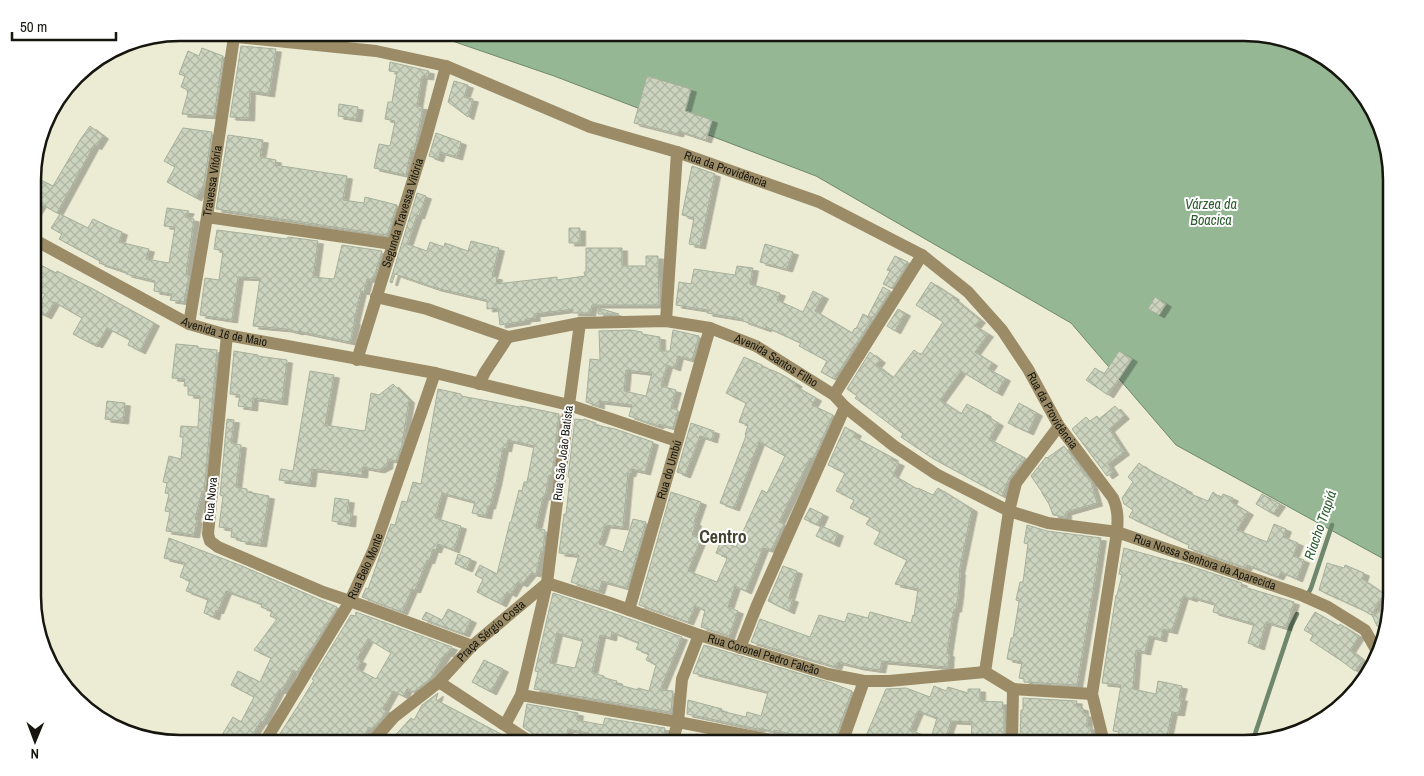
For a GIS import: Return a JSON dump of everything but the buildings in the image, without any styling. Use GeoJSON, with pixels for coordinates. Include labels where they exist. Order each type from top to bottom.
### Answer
{"type":"FeatureCollection","features":[{"type":"Feature","properties":{"kind":"street","name":"Travessa Vitória"},"geometry":{"type":"LineString","coordinates":[[189,324],[233,42]]}},
{"type":"Feature","properties":{"kind":"street","name":"Rua da Providência"},"geometry":{"type":"LineString","coordinates":[[284,42],[376,51],[446,66],[590,127],[677,152],[820,202],[922,255],[968,292],[1002,330],[1028,369],[1059,426],[1116,506],[1118,518],[1117,532],[1092,694]]}},
{"type":"Feature","properties":{"kind":"street","name":"Segunda Travessa Vitória"},"geometry":{"type":"LineString","coordinates":[[357,360],[426,138],[446,66]]}},
{"type":"Feature","properties":{"kind":"street"},"geometry":{"type":"LineString","coordinates":[[666,321],[677,152]]}},
{"type":"Feature","properties":{"kind":"street"},"geometry":{"type":"LineString","coordinates":[[207,217],[392,244]]}},
{"type":"Feature","properties":{"kind":"street","name":"Avenida 16 de Maio"},"geometry":{"type":"LineString","coordinates":[[42,244],[189,324],[226,335],[435,374],[569,405],[677,441]]}},
{"type":"Feature","properties":{"kind":"street"},"geometry":{"type":"LineString","coordinates":[[834,395],[922,255]]}},
{"type":"Feature","properties":{"kind":"street"},"geometry":{"type":"LineString","coordinates":[[376,297],[427,309],[508,337],[479,384]]}},
{"type":"Feature","properties":{"kind":"street","name":"Avenida Santos Filho"},"geometry":{"type":"LineString","coordinates":[[508,337],[580,323],[666,321],[710,328],[756,346],[834,395],[845,407],[894,446],[936,474],[1009,511]]}},
{"type":"Feature","properties":{"kind":"street","name":"Rua São João Batista"},"geometry":{"type":"LineString","coordinates":[[504,724],[521,695],[547,583],[580,323]]}},
{"type":"Feature","properties":{"kind":"street","name":"Rua do Umbú"},"geometry":{"type":"LineString","coordinates":[[629,610],[710,328]]}},
{"type":"Feature","properties":{"kind":"street","name":"Rua Nova"},"geometry":{"type":"LineString","coordinates":[[226,335],[208,534],[210,541],[218,547],[323,592],[350,601]]}},
{"type":"Feature","properties":{"kind":"street","name":"Rua Belo Monte"},"geometry":{"type":"LineString","coordinates":[[269,735],[350,601],[374,549],[435,374]]}},
{"type":"Feature","properties":{"kind":"street"},"geometry":{"type":"LineString","coordinates":[[740,648],[757,605],[845,407]]}},
{"type":"Feature","properties":{"kind":"street"},"geometry":{"type":"LineString","coordinates":[[1059,426],[1016,483],[1009,511],[985,672],[1013,689],[1092,694],[1102,734]]}},
{"type":"Feature","properties":{"kind":"street","name":"Rua Nossa Senhora da Aparecida"},"geometry":{"type":"LineString","coordinates":[[1009,511],[1048,523],[1117,532],[1301,595],[1328,607],[1365,630],[1373,645]]}},
{"type":"Feature","properties":{"kind":"street","name":"Rua Coronel Pedro Falcão"},"geometry":{"type":"LineString","coordinates":[[547,583],[699,635],[828,674],[864,681],[889,682],[985,672]]}},
{"type":"Feature","properties":{"kind":"street","name":"Praça Sérgio Costa"},"geometry":{"type":"LineString","coordinates":[[379,735],[394,717],[439,682],[472,646],[547,583]]}},
{"type":"Feature","properties":{"kind":"street"},"geometry":{"type":"LineString","coordinates":[[350,601],[472,646]]}},
{"type":"Feature","properties":{"kind":"street"},"geometry":{"type":"LineString","coordinates":[[674,735],[678,722],[682,679],[699,635]]}},
{"type":"Feature","properties":{"kind":"street"},"geometry":{"type":"LineString","coordinates":[[845,734],[864,681]]}},
{"type":"Feature","properties":{"kind":"street"},"geometry":{"type":"LineString","coordinates":[[439,682],[520,735]]}},
{"type":"Feature","properties":{"kind":"street"},"geometry":{"type":"LineString","coordinates":[[1012,734],[1013,689]]}},
{"type":"Feature","properties":{"kind":"street"},"geometry":{"type":"LineString","coordinates":[[521,695],[743,734]]}},
{"type":"Feature","properties":{"kind":"water","name":"Várzea da Boacica"},"geometry":{"type":"Polygon","coordinates":[[[1244,41],[1280,46],[1321,65],[1348,88],[1359,103],[1372,127],[1382,162],[1383,559],[1176,445],[1071,323],[816,176],[554,76],[454,42],[1244,41]]]}},
{"type":"Feature","properties":{"kind":"waterway","name":"Riacho Trapiá"},"geometry":{"type":"LineString","coordinates":[[1308,594],[1332,525]]}},
{"type":"Feature","properties":{"kind":"waterway","name":"Riacho Trapiá"},"geometry":{"type":"LineString","coordinates":[[1255,734],[1291,626],[1297,614]]}},
{"type":"Feature","properties":{"kind":"district","name":"Centro"},"geometry":{"type":"Point","coordinates":[723,536]}}]}
